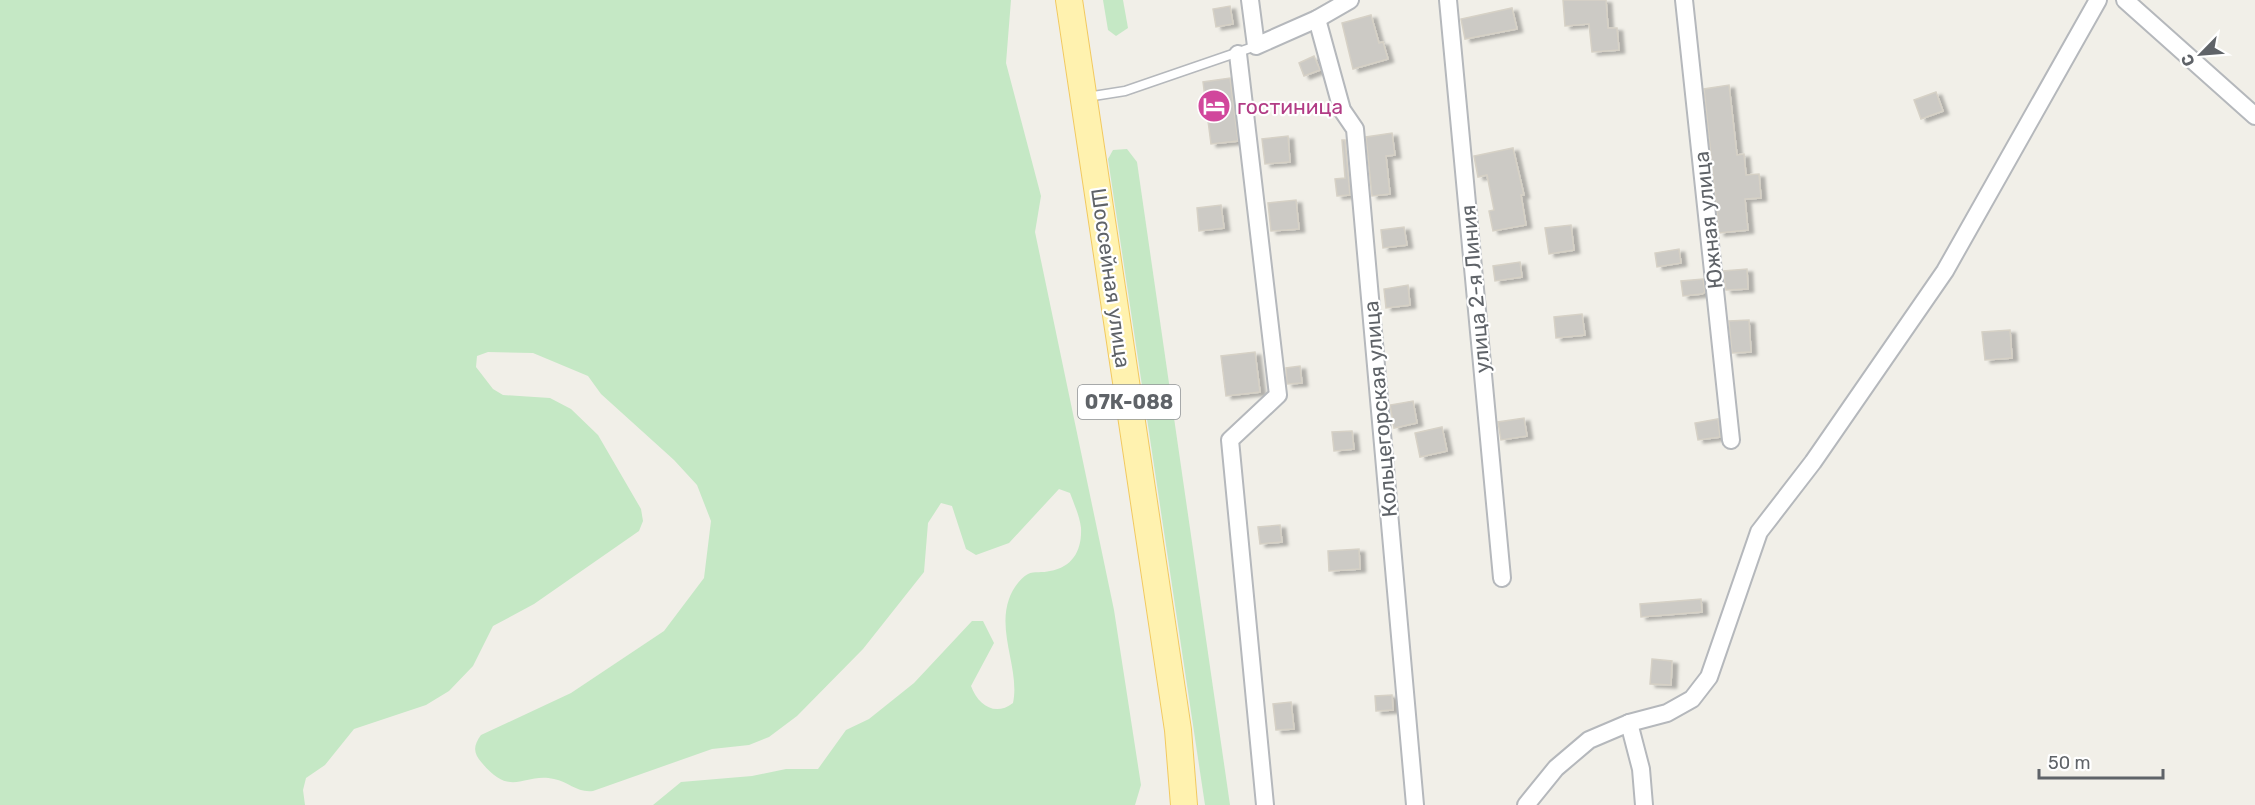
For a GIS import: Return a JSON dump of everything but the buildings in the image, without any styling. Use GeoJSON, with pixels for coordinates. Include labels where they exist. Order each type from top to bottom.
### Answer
{"type":"FeatureCollection","features":[{"type":"Feature","properties":{"kind":"main road","name":"Шоссейная улица"},"geometry":{"type":"LineString","coordinates":[[1069,0],[1178,730],[1184,805]]}},
{"type":"Feature","properties":{"kind":"street"},"geometry":{"type":"LineString","coordinates":[[1250,0],[1256,46],[1317,20],[1350,0]]}},
{"type":"Feature","properties":{"kind":"street","name":"улица 2-я Линия"},"geometry":{"type":"LineString","coordinates":[[1448,0],[1502,578]]}},
{"type":"Feature","properties":{"kind":"street","name":"Южная улица"},"geometry":{"type":"LineString","coordinates":[[1684,0],[1731,440]]}},
{"type":"Feature","properties":{"kind":"street"},"geometry":{"type":"LineString","coordinates":[[1526,805],[1556,768],[1589,740],[1629,723],[1667,713],[1692,699],[1709,677],[1759,532],[1813,462],[1945,271],[2098,0]]}},
{"type":"Feature","properties":{"kind":"street"},"geometry":{"type":"LineString","coordinates":[[2126,0],[2255,116]]}},
{"type":"Feature","properties":{"kind":"street","name":"Кольцегорская улица"},"geometry":{"type":"LineString","coordinates":[[1317,20],[1342,110],[1355,129],[1415,805]]}},
{"type":"Feature","properties":{"kind":"street"},"geometry":{"type":"LineString","coordinates":[[1238,54],[1278,395],[1230,440],[1265,805]]}},
{"type":"Feature","properties":{"kind":"street"},"geometry":{"type":"LineString","coordinates":[[1629,723],[1641,769],[1644,805]]}},
{"type":"Feature","properties":{"kind":"lane"},"geometry":{"type":"LineString","coordinates":[[1084,98],[1125,91],[1256,46]]}},
{"type":"Feature","properties":{"kind":"green space"},"geometry":{"type":"Polygon","coordinates":[[[0,0],[1011,0],[1006,63],[1041,196],[1035,232],[1114,610],[1141,785],[1135,805],[653,805],[681,782],[752,776],[786,769],[818,769],[846,730],[869,719],[914,683],[972,621],[983,621],[994,643],[971,686],[974,693],[988,707],[994,709],[1000,709],[1013,703],[1014,678],[1006,625],[1010,596],[1019,581],[1028,574],[1065,566],[1078,550],[1080,543],[1081,528],[1070,493],[1059,489],[1009,543],[976,555],[966,549],[952,506],[941,503],[928,523],[924,572],[863,649],[797,716],[769,737],[749,745],[712,749],[593,791],[578,789],[554,779],[510,782],[492,774],[476,753],[475,746],[481,735],[571,693],[664,631],[704,578],[711,521],[697,485],[674,460],[601,394],[588,376],[533,353],[488,352],[477,356],[476,367],[493,389],[503,395],[550,398],[571,409],[598,435],[641,509],[643,521],[639,531],[534,604],[493,626],[473,666],[449,691],[426,705],[354,729],[325,765],[306,778],[303,790],[305,805],[0,805],[0,0]]]}},
{"type":"Feature","properties":{"kind":"green space"},"geometry":{"type":"Polygon","coordinates":[[[1103,0],[1123,0],[1128,28],[1116,36],[1108,30],[1103,0]]]}},
{"type":"Feature","properties":{"kind":"green space"},"geometry":{"type":"Polygon","coordinates":[[[1127,149],[1137,162],[1230,805],[1205,805],[1108,159],[1113,150],[1127,149]]]}},
{"type":"Feature","properties":{"kind":"place","name":"гостиница"},"geometry":{"type":"Point","coordinates":[1214,106]}}]}
